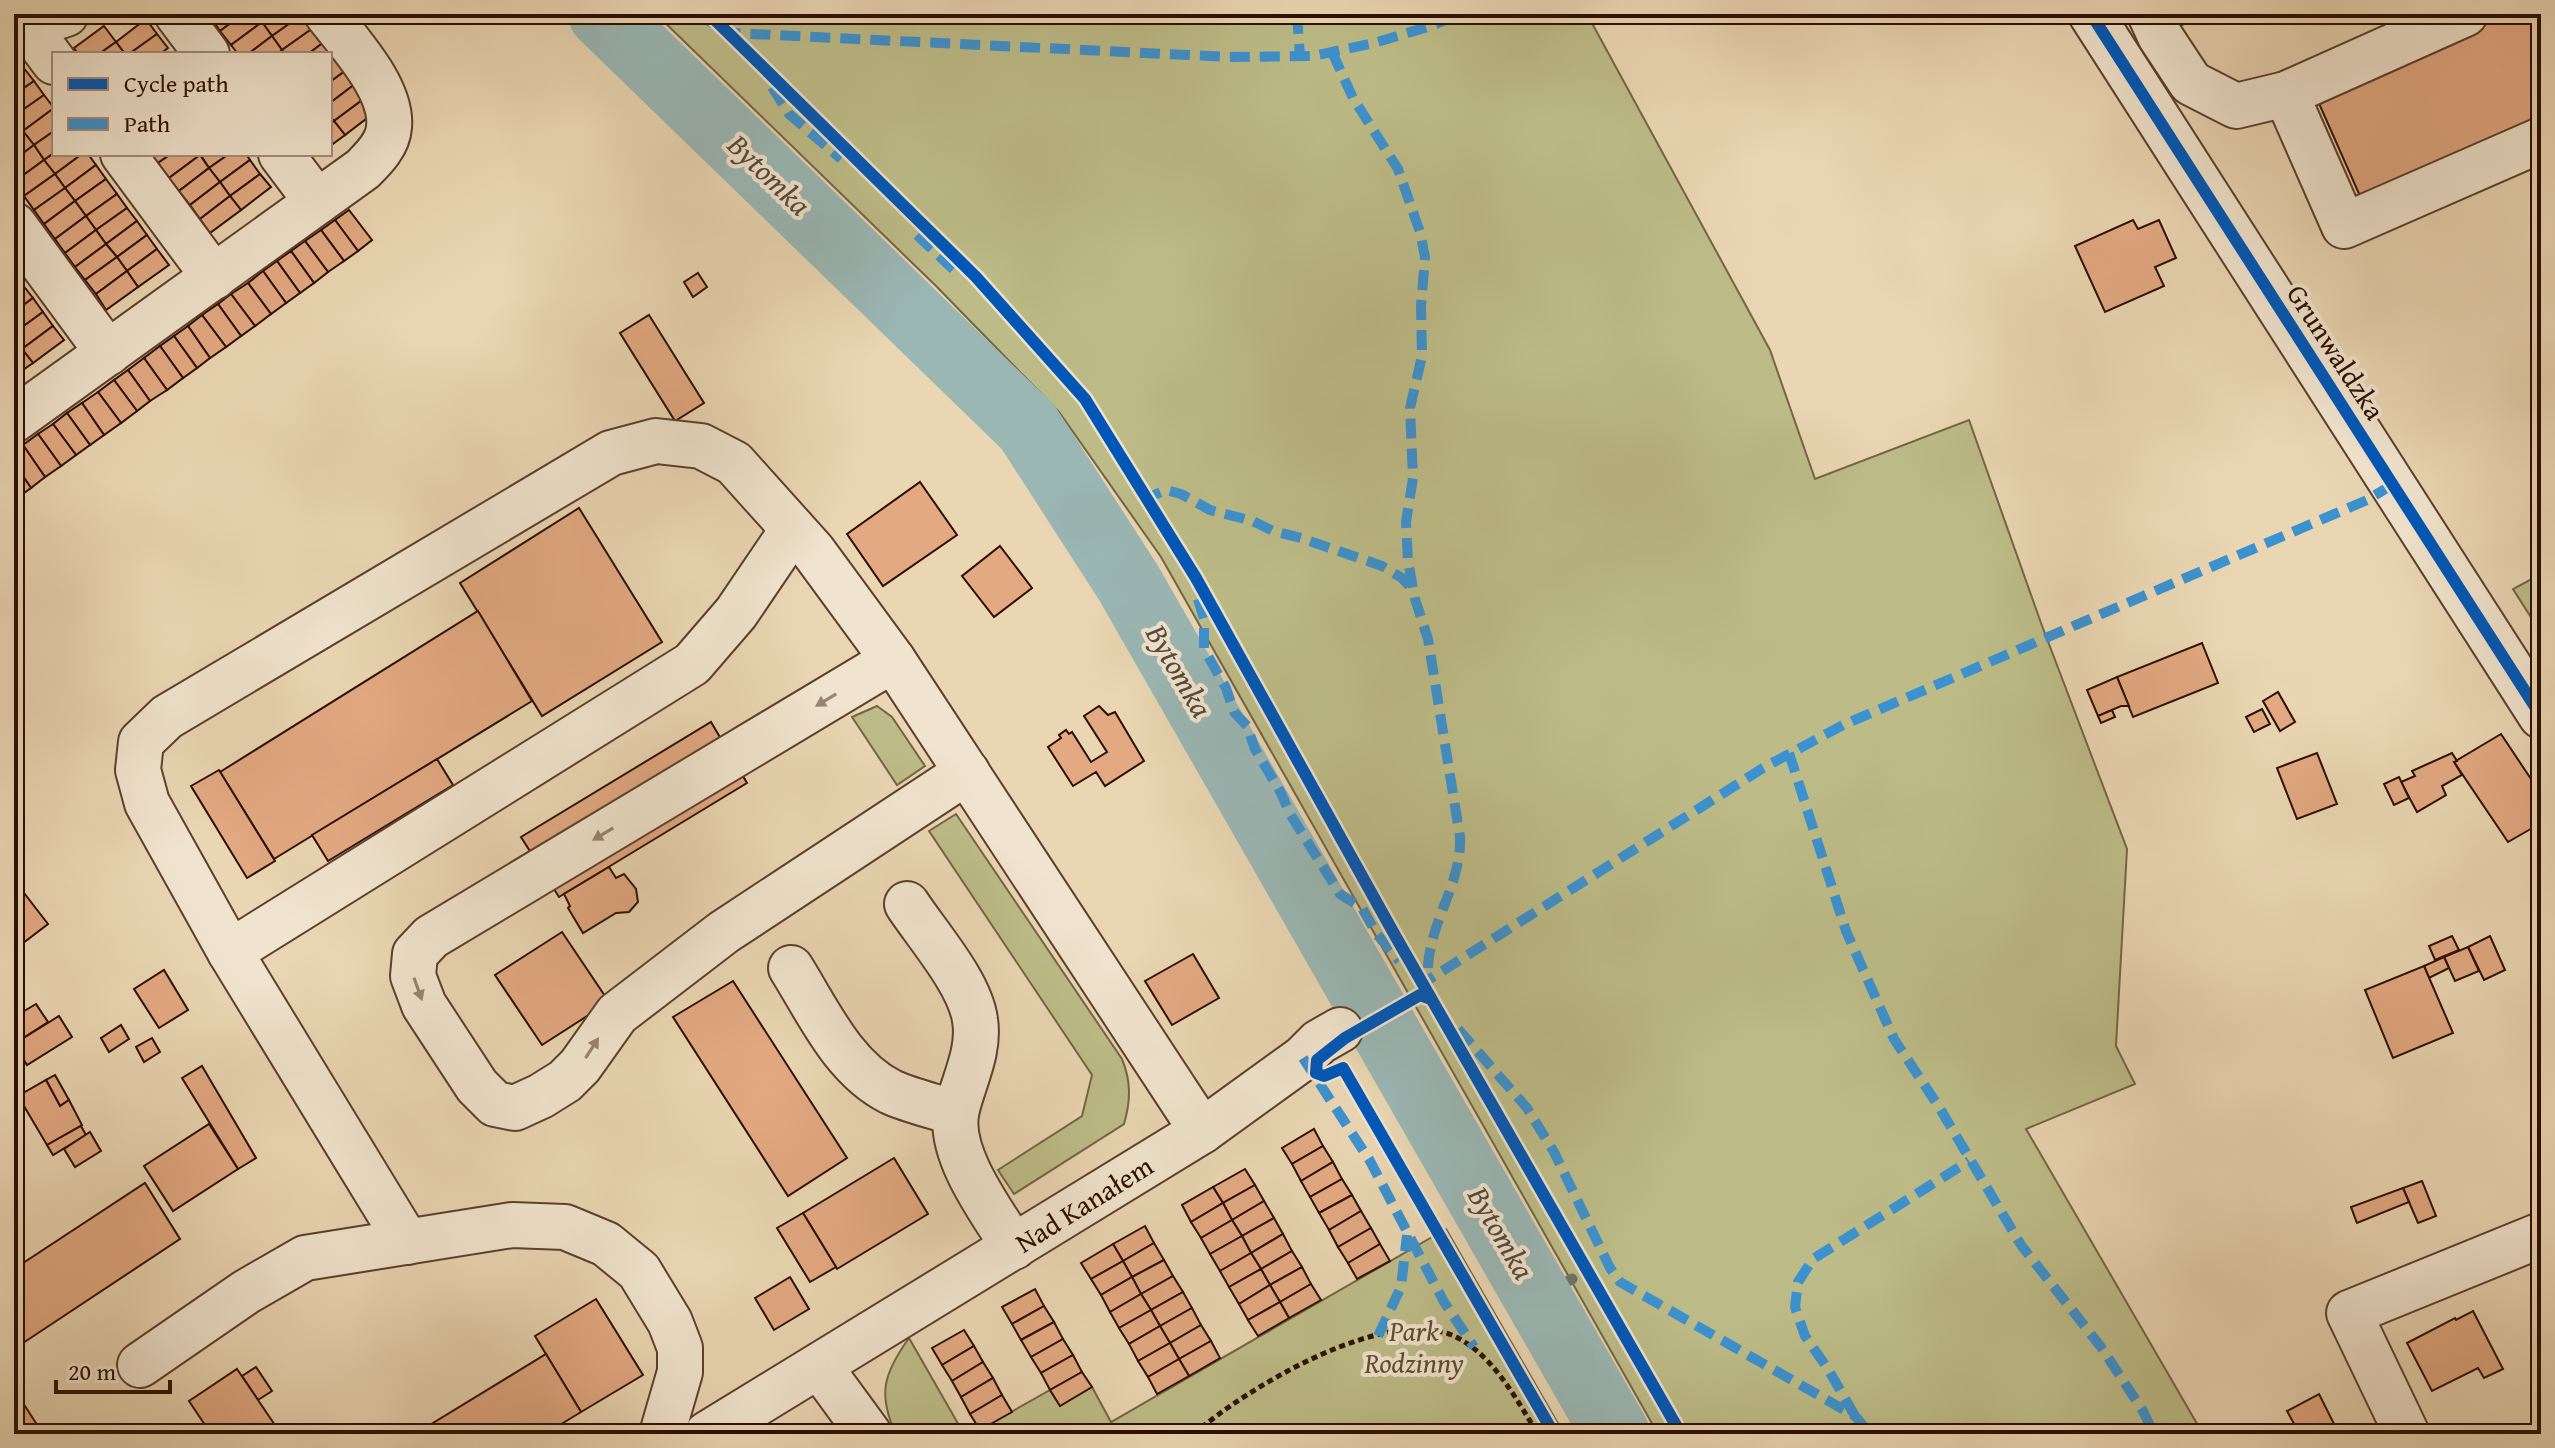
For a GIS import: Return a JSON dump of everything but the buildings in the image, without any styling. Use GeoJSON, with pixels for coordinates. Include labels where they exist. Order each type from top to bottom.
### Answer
{"type":"FeatureCollection","features":[{"type":"Feature","properties":{"kind":"street"},"geometry":{"type":"LineString","coordinates":[[177,14],[206,52]]}},
{"type":"Feature","properties":{"kind":"street"},"geometry":{"type":"LineString","coordinates":[[14,420],[363,169],[379,153],[389,129],[388,106],[376,80],[327,14]]}},
{"type":"Feature","properties":{"kind":"street","name":"Grunwaldzka"},"geometry":{"type":"LineString","coordinates":[[2091,14],[2541,716]]}},
{"type":"Feature","properties":{"kind":"street"},"geometry":{"type":"LineString","coordinates":[[2150,14],[2160,36],[2191,83],[2236,106],[2286,94],[2465,14]]}},
{"type":"Feature","properties":{"kind":"street"},"geometry":{"type":"LineString","coordinates":[[36,24],[52,58]]}},
{"type":"Feature","properties":{"kind":"street"},"geometry":{"type":"LineString","coordinates":[[2286,94],[2344,226],[2541,140]]}},
{"type":"Feature","properties":{"kind":"street"},"geometry":{"type":"LineString","coordinates":[[124,156],[214,277]]}},
{"type":"Feature","properties":{"kind":"street"},"geometry":{"type":"LineString","coordinates":[[282,156],[317,202]]}},
{"type":"Feature","properties":{"kind":"street"},"geometry":{"type":"LineString","coordinates":[[14,225],[108,353]]}},
{"type":"Feature","properties":{"kind":"street"},"geometry":{"type":"LineString","coordinates":[[407,1242],[230,952],[147,803],[138,770],[141,742],[167,717],[611,453],[656,441],[701,446],[734,463],[813,551],[893,660],[1202,1131]]}},
{"type":"Feature","properties":{"kind":"street"},"geometry":{"type":"LineString","coordinates":[[230,952],[692,664],[736,613],[793,529]]}},
{"type":"Feature","properties":{"kind":"street"},"geometry":{"type":"LineString","coordinates":[[893,660],[431,937],[415,954],[413,976],[424,1005],[477,1086],[495,1104],[515,1108],[565,1081],[580,1066],[617,1014],[700,950],[758,908],[967,772]]}},
{"type":"Feature","properties":{"kind":"street"},"geometry":{"type":"LineString","coordinates":[[907,904],[963,986],[975,1019],[974,1055],[955,1113],[958,1143],[968,1171],[1014,1247]]}},
{"type":"Feature","properties":{"kind":"street"},"geometry":{"type":"LineString","coordinates":[[791,968],[846,1055],[865,1075],[891,1092],[955,1113]]}},
{"type":"Feature","properties":{"kind":"street","name":"Nad Kanałem"},"geometry":{"type":"LineString","coordinates":[[707,1434],[1202,1131],[1303,1058],[1319,1042],[1340,1030]]}},
{"type":"Feature","properties":{"kind":"street"},"geometry":{"type":"LineString","coordinates":[[140,1365],[246,1292],[305,1258],[512,1225],[565,1227],[606,1244],[639,1271],[670,1322],[680,1348],[680,1372],[662,1434]]}},
{"type":"Feature","properties":{"kind":"street"},"geometry":{"type":"LineString","coordinates":[[2407,1434],[2349,1313],[2541,1235]]}},
{"type":"Feature","properties":{"kind":"street"},"geometry":{"type":"LineString","coordinates":[[820,1367],[869,1434]]}},
{"type":"Feature","properties":{"kind":"path"},"geometry":{"type":"LineString","coordinates":[[1194,1434],[1247,1394],[1328,1351],[1401,1331],[1429,1330],[1453,1335],[1474,1347],[1507,1385],[1538,1434]]}},
{"type":"Feature","properties":{"kind":"green space"},"geometry":{"type":"Polygon","coordinates":[[[656,14],[1587,14],[1770,350],[1815,479],[1969,420],[2041,623],[2127,849],[2116,1046],[2135,1084],[2026,1129],[2203,1434],[1658,1434],[1161,557],[1059,412],[936,286],[656,14]]]}},
{"type":"Feature","properties":{"kind":"green space"},"geometry":{"type":"Polygon","coordinates":[[[2541,574],[2541,633],[2513,589],[2541,574]]]}},
{"type":"Feature","properties":{"kind":"green space"},"geometry":{"type":"Polygon","coordinates":[[[877,706],[892,717],[925,766],[897,785],[852,717],[877,706]]]}},
{"type":"Feature","properties":{"kind":"green space"},"geometry":{"type":"Polygon","coordinates":[[[956,814],[1122,1059],[1127,1075],[1129,1099],[1124,1124],[1014,1194],[998,1170],[1082,1116],[1092,1075],[929,831],[956,814]]]}},
{"type":"Feature","properties":{"kind":"green space","name":"Park Rodzinny"},"geometry":{"type":"Polygon","coordinates":[[[1446,1229],[1564,1434],[972,1434],[1050,1390],[1060,1406],[1092,1387],[1111,1422],[1446,1229]]]}},
{"type":"Feature","properties":{"kind":"green space"},"geometry":{"type":"Polygon","coordinates":[[[909,1338],[964,1434],[896,1434],[886,1407],[886,1384],[894,1362],[909,1338]]]}},
{"type":"Feature","properties":{"kind":"waterway","name":"Bytomka"},"geometry":{"type":"LineString","coordinates":[[602,14],[1028,427],[1128,582],[1616,1434]]}},
{"type":"Feature","properties":{"kind":"waterway"},"geometry":{"type":"LineString","coordinates":[[1538,1297],[1572,1279]]}},
{"type":"Feature","properties":{"kind":"marked path"},"geometry":{"type":"LineString","coordinates":[[695,14],[732,33],[1229,57],[1313,56],[1374,43],[1459,14]]}},
{"type":"Feature","properties":{"kind":"marked path"},"geometry":{"type":"LineString","coordinates":[[1297,14],[1300,56]]}},
{"type":"Feature","properties":{"kind":"marked path"},"geometry":{"type":"LineString","coordinates":[[1332,52],[1353,98],[1398,169],[1420,232],[1425,257],[1421,306],[1422,356],[1410,408],[1413,478],[1406,522],[1408,561],[1415,599],[1428,639],[1460,837],[1455,873],[1432,943],[1428,982]]}},
{"type":"Feature","properties":{"kind":"marked path"},"geometry":{"type":"LineString","coordinates":[[772,87],[789,114],[841,159]]}},
{"type":"Feature","properties":{"kind":"marked path"},"geometry":{"type":"LineString","coordinates":[[917,235],[955,271]]}},
{"type":"Feature","properties":{"kind":"marked path"},"geometry":{"type":"LineString","coordinates":[[1417,987],[1763,768],[1843,725],[2367,500],[2392,485]]}},
{"type":"Feature","properties":{"kind":"marked path"},"geometry":{"type":"LineString","coordinates":[[1142,500],[1166,490],[1181,494],[1210,510],[1253,521],[1273,531],[1382,566],[1402,578],[1413,590]]}},
{"type":"Feature","properties":{"kind":"marked path"},"geometry":{"type":"LineString","coordinates":[[1198,599],[1204,619],[1204,649],[1226,688],[1234,712],[1247,726],[1255,749],[1290,814],[1340,894],[1362,908],[1376,933],[1399,961]]}},
{"type":"Feature","properties":{"kind":"marked path"},"geometry":{"type":"LineString","coordinates":[[1789,753],[1846,931],[1894,1039],[1939,1107],[2021,1245],[2101,1347],[2143,1411],[2154,1434]]}},
{"type":"Feature","properties":{"kind":"marked path"},"geometry":{"type":"LineString","coordinates":[[1458,1029],[1527,1108],[1554,1152],[1610,1268],[1620,1282],[1855,1416],[1870,1434]]}},
{"type":"Feature","properties":{"kind":"marked path"},"geometry":{"type":"LineString","coordinates":[[1303,1058],[1370,1161],[1444,1302],[1474,1347]]}},
{"type":"Feature","properties":{"kind":"marked path"},"geometry":{"type":"LineString","coordinates":[[1855,1416],[1805,1336],[1795,1307],[1798,1282],[1813,1259],[1969,1161]]}},
{"type":"Feature","properties":{"kind":"marked path"},"geometry":{"type":"LineString","coordinates":[[1378,1336],[1401,1287],[1407,1235]]}},
{"type":"Feature","properties":{"kind":"cycle path"},"geometry":{"type":"LineString","coordinates":[[709,14],[976,277],[1085,399],[1196,578],[1397,939],[1681,1434]]}},
{"type":"Feature","properties":{"kind":"cycle path"},"geometry":{"type":"LineString","coordinates":[[2091,14],[2541,716]]}},
{"type":"Feature","properties":{"kind":"cycle path"},"geometry":{"type":"LineString","coordinates":[[1431,999],[1420,995],[1345,1038],[1317,1060],[1316,1073],[1324,1076],[1343,1068],[1554,1434]]}}]}
